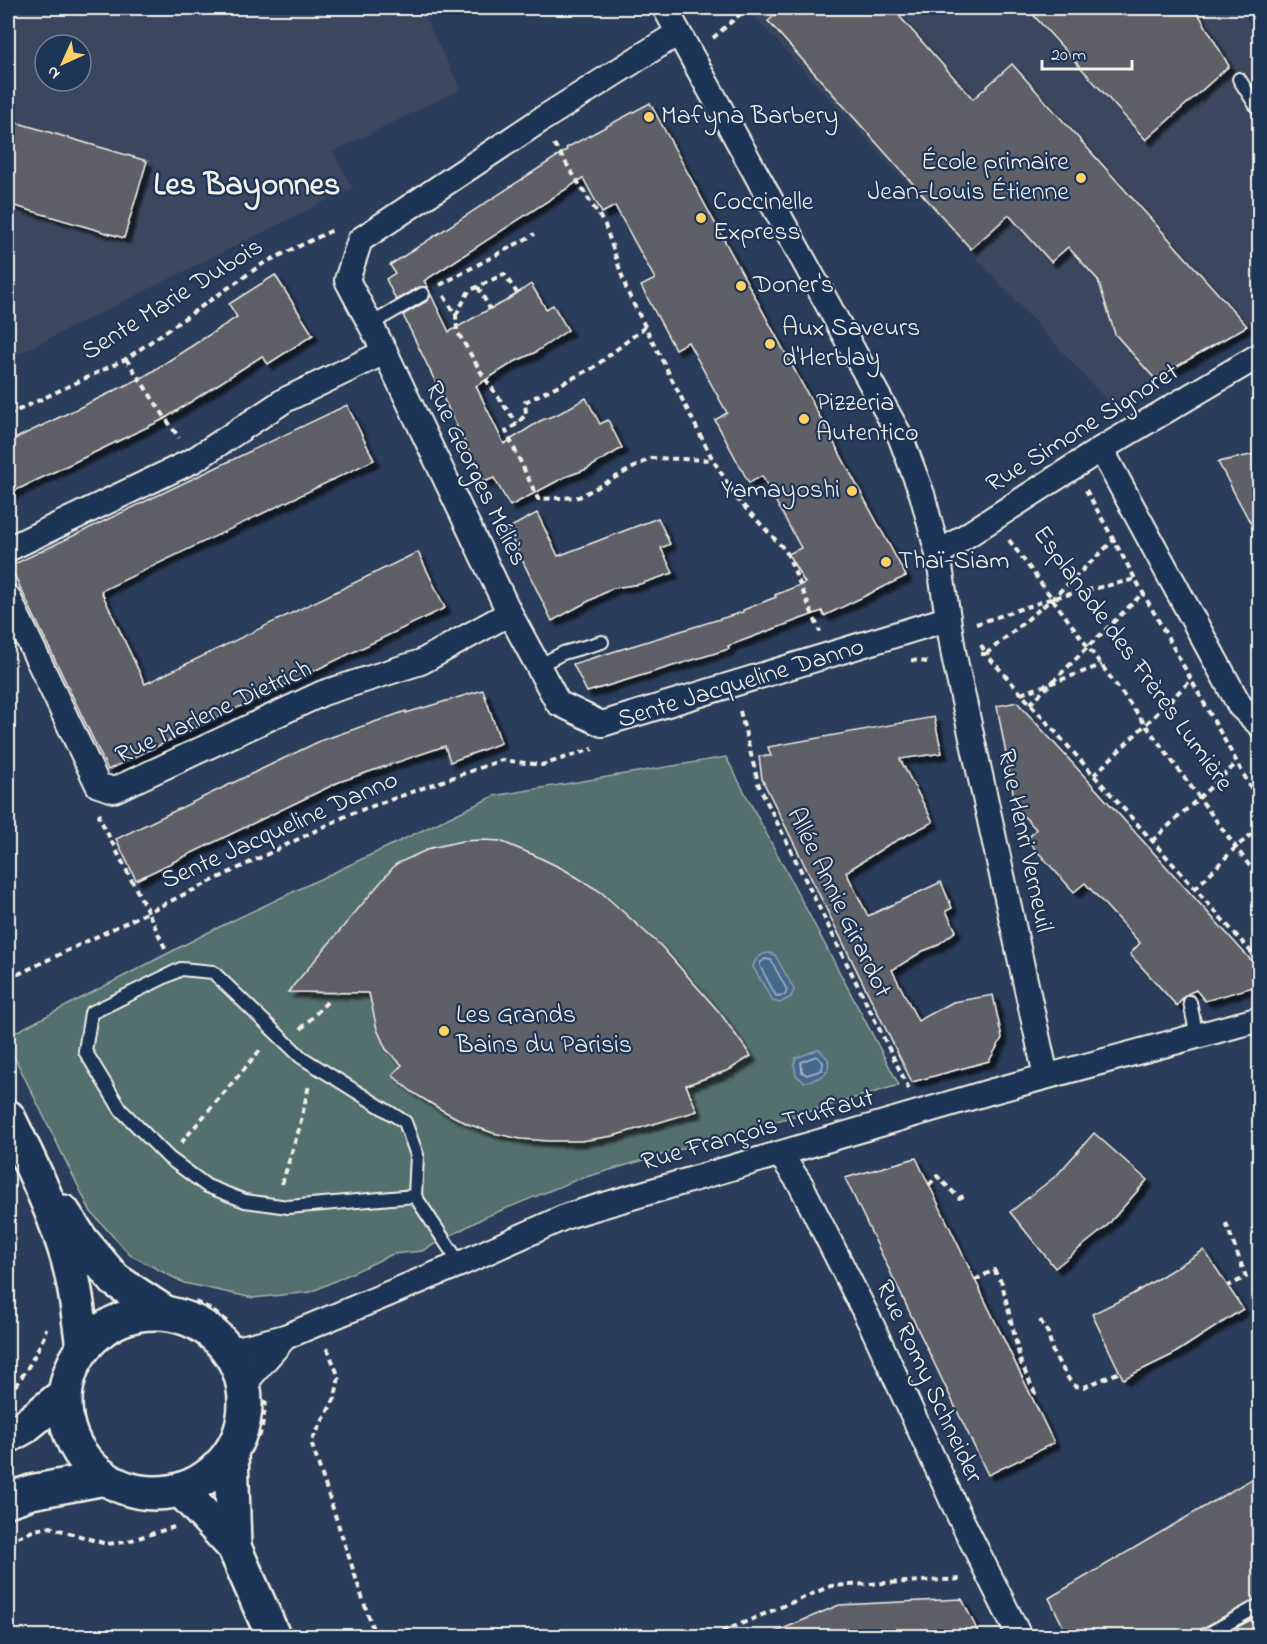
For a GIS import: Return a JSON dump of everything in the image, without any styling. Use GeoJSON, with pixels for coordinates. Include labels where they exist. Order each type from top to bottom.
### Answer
{"type":"FeatureCollection","features":[{"type":"Feature","properties":{"kind":"main road"},"geometry":{"type":"LineString","coordinates":[[8,1117],[33,1168],[64,1244],[77,1300],[82,1347]]}},
{"type":"Feature","properties":{"kind":"main road"},"geometry":{"type":"LineString","coordinates":[[33,1168],[82,1241],[116,1280],[164,1312],[189,1319],[212,1332],[229,1351],[244,1384],[246,1408],[241,1431],[231,1452],[218,1468],[200,1482],[181,1490],[161,1493],[141,1492],[122,1487],[105,1478],[86,1462],[73,1442],[65,1418],[64,1394],[70,1370],[82,1347],[105,1327],[133,1314],[164,1312]]}},
{"type":"Feature","properties":{"kind":"main road"},"geometry":{"type":"LineString","coordinates":[[8,1436],[24,1427],[64,1394]]}},
{"type":"Feature","properties":{"kind":"main road"},"geometry":{"type":"LineString","coordinates":[[231,1452],[234,1547]]}},
{"type":"Feature","properties":{"kind":"main road"},"geometry":{"type":"LineString","coordinates":[[8,1500],[31,1492],[105,1478]]}},
{"type":"Feature","properties":{"kind":"main road"},"geometry":{"type":"LineString","coordinates":[[181,1490],[234,1547],[273,1636]]}},
{"type":"Feature","properties":{"kind":"street"},"geometry":{"type":"LineString","coordinates":[[665,8],[900,436],[922,494],[958,623]]}},
{"type":"Feature","properties":{"kind":"street"},"geometry":{"type":"LineString","coordinates":[[360,240],[539,121],[678,33]]}},
{"type":"Feature","properties":{"kind":"street","name":"Rue Georges Méliès"},"geometry":{"type":"LineString","coordinates":[[360,240],[347,280],[385,352],[511,616],[558,703],[602,724],[831,656],[958,623]]}},
{"type":"Feature","properties":{"kind":"street"},"geometry":{"type":"LineString","coordinates":[[8,549],[194,460],[285,400],[385,352]]}},
{"type":"Feature","properties":{"kind":"street","name":"Rue Simone Signoret"},"geometry":{"type":"LineString","coordinates":[[938,554],[1101,449],[1260,355]]}},
{"type":"Feature","properties":{"kind":"street"},"geometry":{"type":"LineString","coordinates":[[1101,449],[1240,706],[1260,725]]}},
{"type":"Feature","properties":{"kind":"street","name":"Rue Marlene Dietrich"},"geometry":{"type":"LineString","coordinates":[[8,597],[99,785],[114,790],[322,693],[421,662],[499,619],[511,616]]}},
{"type":"Feature","properties":{"kind":"street","name":"Rue Henri Verneuil"},"geometry":{"type":"LineString","coordinates":[[958,623],[1046,1076]]}},
{"type":"Feature","properties":{"kind":"street","name":"Rue François Truffaut"},"geometry":{"type":"LineString","coordinates":[[285,1337],[460,1264],[567,1216],[1046,1076],[1260,1019]]}},
{"type":"Feature","properties":{"kind":"street","name":"Rue Romy Schneider"},"geometry":{"type":"LineString","coordinates":[[780,1154],[801,1185],[868,1318],[1019,1636]]}},
{"type":"Feature","properties":{"kind":"street"},"geometry":{"type":"LineString","coordinates":[[229,1351],[285,1337]]}},
{"type":"Feature","properties":{"kind":"street"},"geometry":{"type":"LineString","coordinates":[[244,1384],[285,1337]]}},
{"type":"Feature","properties":{"kind":"lane"},"geometry":{"type":"LineString","coordinates":[[1239,79],[1260,112]]}},
{"type":"Feature","properties":{"kind":"lane"},"geometry":{"type":"LineString","coordinates":[[371,324],[423,294]]}},
{"type":"Feature","properties":{"kind":"lane"},"geometry":{"type":"LineString","coordinates":[[538,666],[563,653],[602,642]]}},
{"type":"Feature","properties":{"kind":"lane"},"geometry":{"type":"LineString","coordinates":[[415,1196],[288,1207],[244,1201],[207,1186],[169,1158],[121,1110],[85,1051],[91,1013],[181,969],[213,972],[301,1057],[405,1122],[417,1155],[415,1196],[460,1264]]}},
{"type":"Feature","properties":{"kind":"lane"},"geometry":{"type":"LineString","coordinates":[[1190,1002],[1197,1037]]}},
{"type":"Feature","properties":{"kind":"lane"},"geometry":{"type":"LineString","coordinates":[[1204,1636],[1260,1605]]}},
{"type":"Feature","properties":{"kind":"path"},"geometry":{"type":"LineString","coordinates":[[712,39],[747,8]]}},
{"type":"Feature","properties":{"kind":"path"},"geometry":{"type":"LineString","coordinates":[[539,121],[605,225],[627,291],[713,460],[738,500],[786,551],[831,656]]}},
{"type":"Feature","properties":{"kind":"path","name":"Sente Marie Dubois"},"geometry":{"type":"LineString","coordinates":[[8,415],[126,359],[264,263],[335,229],[360,240]]}},
{"type":"Feature","properties":{"kind":"path"},"geometry":{"type":"LineString","coordinates":[[517,424],[482,374],[457,331],[456,315],[438,286],[535,234]]}},
{"type":"Feature","properties":{"kind":"path"},"geometry":{"type":"LineString","coordinates":[[456,315],[469,291],[504,274],[518,293]]}},
{"type":"Feature","properties":{"kind":"path"},"geometry":{"type":"LineString","coordinates":[[478,287],[490,309]]}},
{"type":"Feature","properties":{"kind":"path"},"geometry":{"type":"LineString","coordinates":[[645,327],[593,368],[525,402],[526,414],[506,431],[538,499],[579,497],[651,458],[713,460]]}},
{"type":"Feature","properties":{"kind":"path"},"geometry":{"type":"LineString","coordinates":[[126,359],[194,460]]}},
{"type":"Feature","properties":{"kind":"path"},"geometry":{"type":"LineString","coordinates":[[1074,468],[1260,804]]}},
{"type":"Feature","properties":{"kind":"path","name":"Esplanade des Frères Lumière"},"geometry":{"type":"LineString","coordinates":[[992,518],[1090,647],[1260,880]]}},
{"type":"Feature","properties":{"kind":"path"},"geometry":{"type":"LineString","coordinates":[[974,654],[986,654],[1053,598],[1115,539]]}},
{"type":"Feature","properties":{"kind":"path"},"geometry":{"type":"LineString","coordinates":[[958,623],[1136,579]]}},
{"type":"Feature","properties":{"kind":"path"},"geometry":{"type":"LineString","coordinates":[[1030,704],[1144,592]]}},
{"type":"Feature","properties":{"kind":"path"},"geometry":{"type":"LineString","coordinates":[[980,644],[1021,694],[1253,954],[1260,948]]}},
{"type":"Feature","properties":{"kind":"path","name":"Sente Jacqueline Danno"},"geometry":{"type":"LineString","coordinates":[[901,659],[934,661]]}},
{"type":"Feature","properties":{"kind":"path"},"geometry":{"type":"LineString","coordinates":[[1021,694],[1102,665]]}},
{"type":"Feature","properties":{"kind":"path"},"geometry":{"type":"LineString","coordinates":[[1094,776],[1191,680]]}},
{"type":"Feature","properties":{"kind":"path","name":"Allée Annie Girardot"},"geometry":{"type":"LineString","coordinates":[[739,704],[759,786],[921,1113]]}},
{"type":"Feature","properties":{"kind":"path","name":"Sente Jacqueline Danno"},"geometry":{"type":"LineString","coordinates":[[105,788],[99,817],[148,912],[350,814],[502,760],[542,765],[596,748]]}},
{"type":"Feature","properties":{"kind":"path"},"geometry":{"type":"LineString","coordinates":[[1152,841],[1237,763]]}},
{"type":"Feature","properties":{"kind":"path"},"geometry":{"type":"LineString","coordinates":[[1195,889],[1260,826]]}},
{"type":"Feature","properties":{"kind":"path"},"geometry":{"type":"LineString","coordinates":[[8,979],[148,912],[176,972]]}},
{"type":"Feature","properties":{"kind":"path"},"geometry":{"type":"LineString","coordinates":[[169,1158],[274,1032],[300,1031],[327,1002]]}},
{"type":"Feature","properties":{"kind":"path"},"geometry":{"type":"LineString","coordinates":[[275,1205],[300,1129],[313,1065]]}},
{"type":"Feature","properties":{"kind":"path"},"geometry":{"type":"LineString","coordinates":[[929,1185],[937,1176],[959,1198],[966,1195]]}},
{"type":"Feature","properties":{"kind":"path"},"geometry":{"type":"LineString","coordinates":[[1226,1224],[1246,1277],[1228,1286]]}},
{"type":"Feature","properties":{"kind":"path"},"geometry":{"type":"LineString","coordinates":[[975,1280],[994,1270],[1002,1283],[1021,1363],[1035,1393],[1030,1395]]}},
{"type":"Feature","properties":{"kind":"path"},"geometry":{"type":"LineString","coordinates":[[8,1394],[18,1383],[38,1349],[48,1320]]}},
{"type":"Feature","properties":{"kind":"path"},"geometry":{"type":"LineString","coordinates":[[1040,1320],[1048,1333],[1053,1353],[1075,1386],[1084,1388],[1120,1372]]}},
{"type":"Feature","properties":{"kind":"path"},"geometry":{"type":"LineString","coordinates":[[285,1337],[295,1356],[327,1348],[339,1377],[334,1398],[311,1442],[375,1636]]}},
{"type":"Feature","properties":{"kind":"path"},"geometry":{"type":"LineString","coordinates":[[8,1541],[34,1530],[50,1527],[106,1544],[125,1542],[166,1528],[178,1528]]}},
{"type":"Feature","properties":{"kind":"path"},"geometry":{"type":"LineString","coordinates":[[712,1636],[831,1586],[990,1577]]}},
{"type":"Feature","properties":{"kind":"shaded area"},"geometry":{"type":"Polygon","coordinates":[[[8,8],[420,8],[461,89],[333,152],[352,188],[8,359],[8,8]]]}},
{"type":"Feature","properties":{"kind":"shaded area","name":"École primaire Jean-Louis Étienne"},"geometry":{"type":"Polygon","coordinates":[[[757,8],[1241,8],[1259,40],[1259,316],[1111,405],[751,13],[757,8]]]}},
{"type":"Feature","properties":{"kind":"green space","name":"Les Grands Bains du Parisis"},"geometry":{"type":"Polygon","coordinates":[[[726,757],[899,1085],[576,1180],[485,1217],[422,1251],[393,1254],[311,1292],[253,1298],[184,1283],[130,1255],[91,1212],[8,1044],[8,1036],[211,931],[494,796],[726,757]]]}},
{"type":"Feature","properties":{"kind":"water"},"geometry":{"type":"Polygon","coordinates":[[[769,953],[775,955],[794,989],[791,997],[780,1003],[773,1001],[753,967],[758,957],[769,953]]]}},
{"type":"Feature","properties":{"kind":"water"},"geometry":{"type":"Polygon","coordinates":[[[819,1049],[828,1059],[828,1070],[823,1076],[804,1082],[796,1075],[794,1064],[796,1058],[819,1049]]]}},
{"type":"Feature","properties":{"kind":"building"},"geometry":{"type":"Polygon","coordinates":[[[784,8],[892,8],[973,99],[1012,64],[1247,326],[1155,379],[1115,334],[1098,280],[1068,247],[1051,262],[1009,215],[971,249],[768,21],[784,8]]]}},
{"type":"Feature","properties":{"kind":"building"},"geometry":{"type":"Polygon","coordinates":[[[1027,8],[1195,8],[1229,66],[1146,140],[1027,8]]]}},
{"type":"Feature","properties":{"kind":"building"},"geometry":{"type":"Polygon","coordinates":[[[650,103],[906,576],[824,616],[822,611],[728,646],[729,649],[587,692],[573,664],[743,612],[743,610],[776,597],[775,595],[805,583],[788,554],[801,548],[762,476],[749,483],[715,420],[727,413],[688,342],[675,349],[641,286],[655,279],[615,206],[602,213],[583,178],[424,281],[428,287],[419,287],[396,300],[386,279],[395,273],[390,265],[567,150],[566,148],[650,103]]]}},
{"type":"Feature","properties":{"kind":"building"},"geometry":{"type":"Polygon","coordinates":[[[8,120],[147,161],[124,238],[8,204],[8,120]]]}},
{"type":"Feature","properties":{"kind":"building"},"geometry":{"type":"Polygon","coordinates":[[[275,275],[313,335],[268,364],[262,356],[164,419],[8,494],[8,442],[145,376],[237,317],[229,304],[275,275]]]}},
{"type":"Feature","properties":{"kind":"building"},"geometry":{"type":"Polygon","coordinates":[[[531,284],[546,309],[553,305],[568,330],[534,353],[514,362],[476,386],[504,444],[540,421],[586,398],[600,424],[608,420],[622,448],[587,469],[565,477],[510,506],[494,478],[484,482],[403,315],[427,301],[431,295],[449,332],[504,302],[531,284]]]}},
{"type":"Feature","properties":{"kind":"building"},"geometry":{"type":"Polygon","coordinates":[[[347,405],[374,460],[101,591],[145,684],[418,552],[445,608],[108,770],[10,566],[347,405]]]}},
{"type":"Feature","properties":{"kind":"building"},"geometry":{"type":"Polygon","coordinates":[[[1260,453],[1260,541],[1218,462],[1260,453]]]}},
{"type":"Feature","properties":{"kind":"building"},"geometry":{"type":"Polygon","coordinates":[[[537,513],[558,556],[658,518],[670,544],[661,548],[673,573],[640,584],[613,588],[552,621],[507,529],[537,513]]]}},
{"type":"Feature","properties":{"kind":"building"},"geometry":{"type":"Polygon","coordinates":[[[483,690],[501,743],[450,762],[445,746],[339,782],[136,880],[116,839],[320,741],[406,711],[406,713],[483,690]]]}},
{"type":"Feature","properties":{"kind":"building"},"geometry":{"type":"Polygon","coordinates":[[[1017,702],[1260,970],[1260,985],[1205,1001],[1196,990],[1185,995],[1177,1006],[1130,954],[1140,943],[1085,883],[1074,892],[1027,840],[1036,829],[1016,808],[997,706],[1017,702]]]}},
{"type":"Feature","properties":{"kind":"building"},"geometry":{"type":"Polygon","coordinates":[[[934,717],[942,753],[900,759],[933,822],[888,845],[846,872],[868,916],[941,882],[952,908],[946,911],[956,931],[936,946],[923,951],[892,970],[918,1021],[953,1002],[993,995],[1002,1038],[989,1061],[912,1082],[762,779],[759,756],[771,756],[768,747],[934,717]]]}},
{"type":"Feature","properties":{"kind":"building"},"geometry":{"type":"Polygon","coordinates":[[[462,841],[500,841],[534,855],[565,870],[601,892],[661,946],[720,1013],[751,1056],[729,1070],[686,1085],[697,1111],[613,1136],[581,1141],[521,1139],[493,1133],[468,1124],[440,1109],[412,1092],[392,1075],[402,1065],[386,1049],[377,1029],[369,993],[288,992],[396,864],[431,848],[462,841]]]}},
{"type":"Feature","properties":{"kind":"building"},"geometry":{"type":"Polygon","coordinates":[[[1094,1133],[1147,1180],[1106,1227],[1055,1268],[1010,1212],[1057,1175],[1094,1133]]]}},
{"type":"Feature","properties":{"kind":"building"},"geometry":{"type":"Polygon","coordinates":[[[916,1158],[1054,1443],[988,1475],[845,1178],[916,1158]]]}},
{"type":"Feature","properties":{"kind":"building"},"geometry":{"type":"Polygon","coordinates":[[[1204,1250],[1243,1309],[1172,1355],[1123,1379],[1092,1314],[1133,1294],[1204,1250]]]}},
{"type":"Feature","properties":{"kind":"building"},"geometry":{"type":"Polygon","coordinates":[[[1260,1474],[1260,1597],[1201,1629],[1197,1636],[1068,1636],[1049,1598],[1260,1474]]]}},
{"type":"Feature","properties":{"kind":"building"},"geometry":{"type":"Polygon","coordinates":[[[962,1599],[980,1636],[766,1636],[839,1605],[962,1599]]]}},
{"type":"Feature","properties":{"kind":"building"},"geometry":{"type":"Polygon","coordinates":[[[1260,1615],[1260,1636],[1221,1636],[1260,1615]]]}},
{"type":"Feature","properties":{"kind":"place","name":"Mafyna Barbery"},"geometry":{"type":"Point","coordinates":[649,117]}},
{"type":"Feature","properties":{"kind":"place","name":"École primaire Jean-Louis Étienne"},"geometry":{"type":"Point","coordinates":[1081,178]}},
{"type":"Feature","properties":{"kind":"place","name":"Coccinelle Express"},"geometry":{"type":"Point","coordinates":[701,218]}},
{"type":"Feature","properties":{"kind":"place","name":"Doner's"},"geometry":{"type":"Point","coordinates":[741,286]}},
{"type":"Feature","properties":{"kind":"place","name":"Aux Saveurs d'Herblay"},"geometry":{"type":"Point","coordinates":[770,344]}},
{"type":"Feature","properties":{"kind":"place","name":"Pizzeria Autentico"},"geometry":{"type":"Point","coordinates":[804,419]}},
{"type":"Feature","properties":{"kind":"place","name":"Yamayoshi"},"geometry":{"type":"Point","coordinates":[852,491]}},
{"type":"Feature","properties":{"kind":"place","name":"Thaï-Siam"},"geometry":{"type":"Point","coordinates":[886,562]}},
{"type":"Feature","properties":{"kind":"place","name":"Les Grands Bains du Parisis"},"geometry":{"type":"Point","coordinates":[444,1031]}},
{"type":"Feature","properties":{"kind":"district","name":"Les Bayonnes"},"geometry":{"type":"Point","coordinates":[247,186]}}]}
